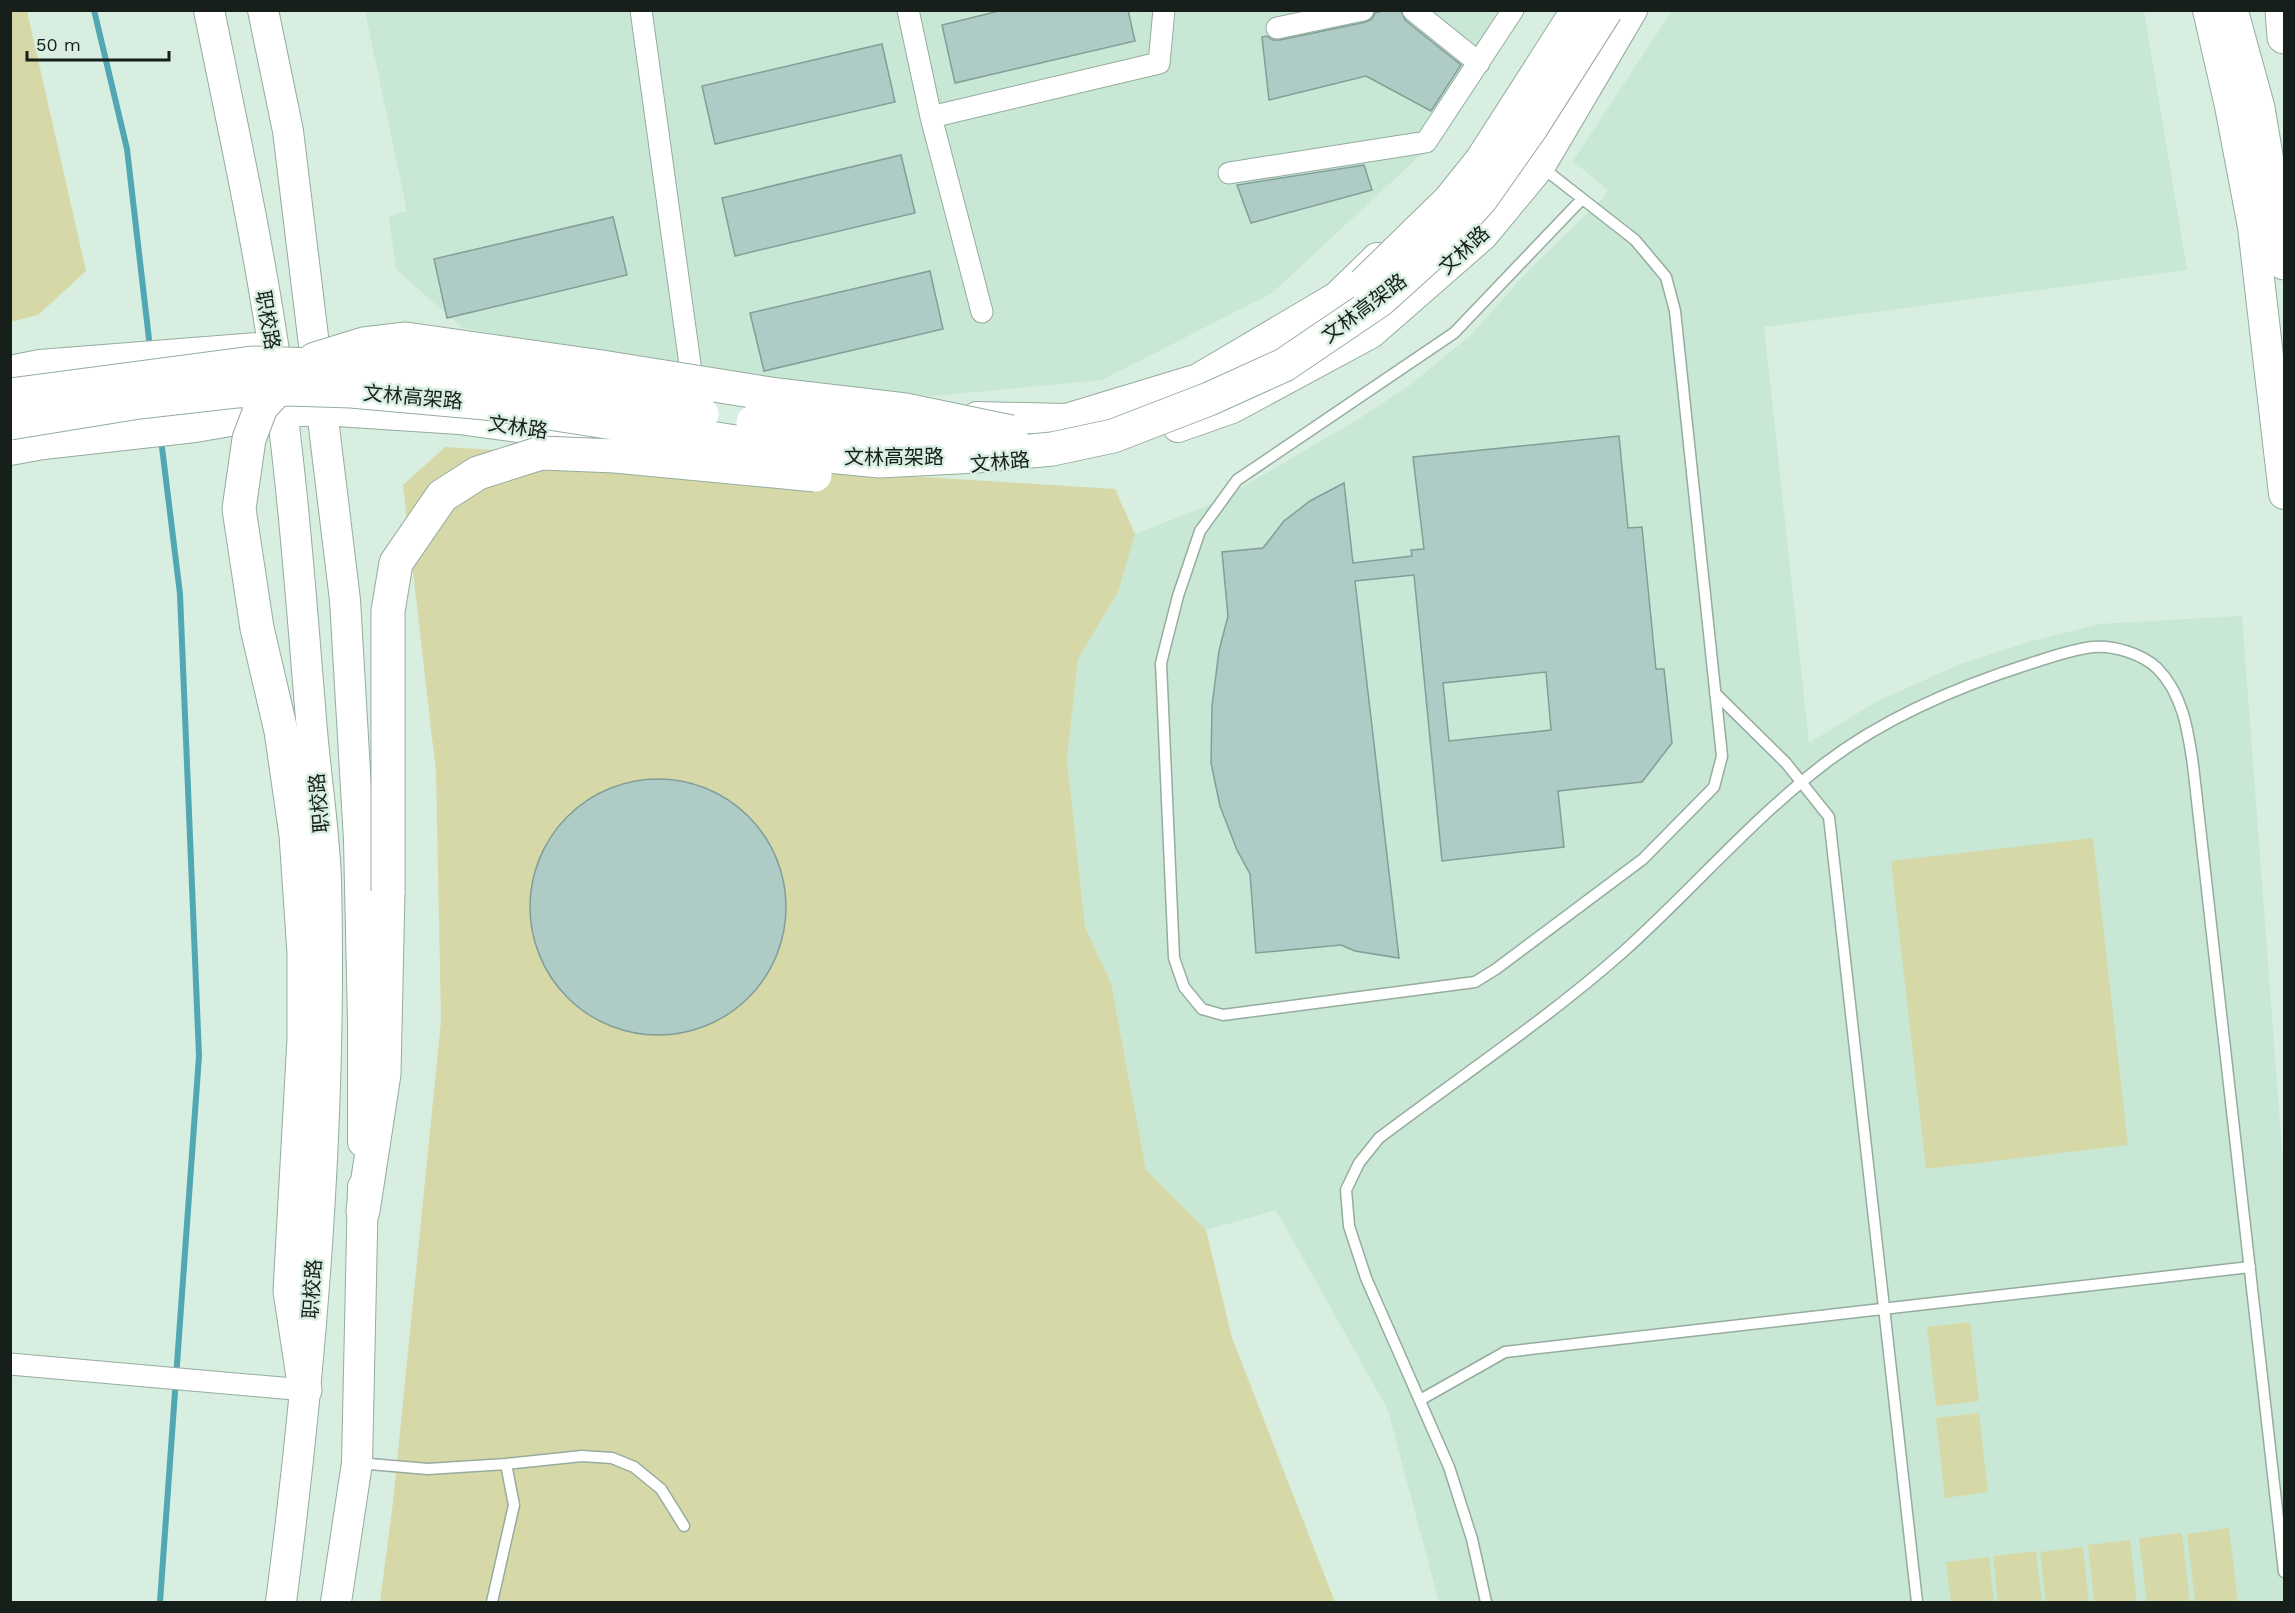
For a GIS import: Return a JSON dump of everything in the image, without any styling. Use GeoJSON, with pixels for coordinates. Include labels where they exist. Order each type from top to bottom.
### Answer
{"type":"FeatureCollection","features":[{"type":"Feature","properties":{"kind":"highway","name":"文林高架路"},"geometry":{"type":"LineString","coordinates":[[10,395],[252,363],[374,367],[488,379],[787,428],[972,438],[1067,426],[1165,397],[1237,368],[1283,342],[1373,277],[1450,200],[1482,160],[1578,10]]}},
{"type":"Feature","properties":{"kind":"highway","name":"文林高架路"},"geometry":{"type":"LineString","coordinates":[[10,423],[236,391],[299,389],[485,403],[818,455],[880,461],[1052,449],[1113,436],[1209,399],[1284,365],[1380,300],[1431,254],[1481,199],[1532,128],[1606,10]]}},
{"type":"Feature","properties":{"kind":"highway"},"geometry":{"type":"LineString","coordinates":[[2231,10],[2258,108],[2284,263]]}},
{"type":"Feature","properties":{"kind":"highway"},"geometry":{"type":"LineString","coordinates":[[304,1390],[290,1291],[304,1039],[304,953],[297,834],[281,731],[257,628],[239,509],[249,439],[261,407],[290,376],[315,359],[364,344],[406,339],[777,395],[905,410],[1011,432]]}},
{"type":"Feature","properties":{"kind":"highway"},"geometry":{"type":"LineString","coordinates":[[363,1211],[384,1074],[388,891],[388,611],[396,563],[442,496],[478,473],[541,453],[615,456],[814,475],[977,456]]}},
{"type":"Feature","properties":{"kind":"main road","name":"职校路"},"geometry":{"type":"LineString","coordinates":[[209,10],[232,120],[273,348],[282,412],[302,587],[311,721],[326,875],[327,1026],[321,1174],[297,1480],[281,1602]]}},
{"type":"Feature","properties":{"kind":"main road","name":"职校路"},"geometry":{"type":"LineString","coordinates":[[263,10],[288,131],[345,600],[359,840],[363,1022],[363,1211],[357,1463],[336,1602]]}},
{"type":"Feature","properties":{"kind":"main road","name":"文林路"},"geometry":{"type":"LineString","coordinates":[[10,370],[40,364],[273,348],[407,360],[694,395],[801,411],[1066,419],[1198,379],[1336,297],[1470,168],[1572,10]]}},
{"type":"Feature","properties":{"kind":"main road","name":"文林路"},"geometry":{"type":"LineString","coordinates":[[10,450],[43,444],[195,427],[282,412],[322,410],[459,419],[847,471],[966,465],[1110,451],[1232,408],[1371,333],[1483,235],[1540,166],[1632,10]]}},
{"type":"Feature","properties":{"kind":"main road"},"geometry":{"type":"LineString","coordinates":[[2208,10],[2230,106],[2253,227],[2284,494]]}},
{"type":"Feature","properties":{"kind":"street"},"geometry":{"type":"LineString","coordinates":[[640,10],[694,395]]}},
{"type":"Feature","properties":{"kind":"street"},"geometry":{"type":"LineString","coordinates":[[908,10],[931,117],[982,312]]}},
{"type":"Feature","properties":{"kind":"street"},"geometry":{"type":"LineString","coordinates":[[931,117],[1159,63],[1164,10]]}},
{"type":"Feature","properties":{"kind":"street"},"geometry":{"type":"LineString","coordinates":[[1277,28],[1363,10]]}},
{"type":"Feature","properties":{"kind":"street"},"geometry":{"type":"LineString","coordinates":[[1413,10],[1479,63]]}},
{"type":"Feature","properties":{"kind":"street"},"geometry":{"type":"LineString","coordinates":[[1228,173],[1426,142],[1513,10]]}},
{"type":"Feature","properties":{"kind":"street"},"geometry":{"type":"LineString","coordinates":[[10,1364],[304,1390]]}},
{"type":"Feature","properties":{"kind":"lane"},"geometry":{"type":"LineString","coordinates":[[1540,166],[1635,240],[1666,277],[1676,311],[1722,756],[1714,787],[1643,859],[1496,969],[1475,982],[1223,1015],[1202,1009],[1184,987],[1174,958],[1161,663],[1178,596],[1200,531],[1237,480],[1454,333],[1582,199]]}},
{"type":"Feature","properties":{"kind":"lane"},"geometry":{"type":"LineString","coordinates":[[1486,1602],[1472,1539],[1449,1467],[1366,1278],[1350,1226],[1346,1190],[1359,1163],[1379,1138],[1550,1013],[1624,951],[1746,831],[1825,764],[1902,714],[1991,676],[2095,647],[2130,652],[2157,668],[2174,693],[2185,717],[2193,765],[2284,1572]]}},
{"type":"Feature","properties":{"kind":"lane"},"geometry":{"type":"LineString","coordinates":[[1715,693],[1803,783],[1828,817],[1917,1602]]}},
{"type":"Feature","properties":{"kind":"lane"},"geometry":{"type":"LineString","coordinates":[[1420,1400],[1505,1352],[2250,1267]]}},
{"type":"Feature","properties":{"kind":"lane"},"geometry":{"type":"LineString","coordinates":[[357,1463],[428,1469],[582,1456],[612,1458],[634,1467],[660,1489],[684,1527]]}},
{"type":"Feature","properties":{"kind":"lane"},"geometry":{"type":"LineString","coordinates":[[492,1602],[514,1505],[506,1464]]}},
{"type":"Feature","properties":{"kind":"shaded area"},"geometry":{"type":"Polygon","coordinates":[[[365,11],[1524,11],[1444,133],[1272,293],[1102,380],[933,396],[752,378],[462,328],[396,269],[389,216],[407,211],[365,11]]]}},
{"type":"Feature","properties":{"kind":"shaded area"},"geometry":{"type":"Polygon","coordinates":[[[1672,11],[2144,11],[2187,270],[1764,327],[1809,743],[1876,702],[1958,665],[2032,641],[2100,624],[2242,616],[2284,1178],[2284,1602],[1439,1602],[1388,1410],[1276,1210],[1206,1230],[1146,1170],[1111,983],[1085,927],[1067,759],[1078,659],[1118,592],[1135,534],[1202,508],[1253,481],[1362,417],[1410,385],[1470,336],[1528,271],[1603,198],[1608,190],[1573,161],[1672,11]]]}},
{"type":"Feature","properties":{"kind":"green space"},"geometry":{"type":"Polygon","coordinates":[[[11,10],[27,11],[86,271],[38,315],[11,322],[11,10]]]}},
{"type":"Feature","properties":{"kind":"green space"},"geometry":{"type":"Polygon","coordinates":[[[445,447],[1115,489],[1135,534],[1118,592],[1078,659],[1067,759],[1085,927],[1111,983],[1146,1170],[1206,1230],[1232,1338],[1335,1602],[380,1602],[393,1502],[441,1021],[436,772],[403,485],[445,447]]]}},
{"type":"Feature","properties":{"kind":"green space"},"geometry":{"type":"Polygon","coordinates":[[[2093,838],[2128,1145],[1926,1169],[1891,861],[2093,838]]]}},
{"type":"Feature","properties":{"kind":"green space"},"geometry":{"type":"Polygon","coordinates":[[[1970,1322],[1979,1401],[1936,1406],[1927,1327],[1970,1322]]]}},
{"type":"Feature","properties":{"kind":"green space"},"geometry":{"type":"Polygon","coordinates":[[[1979,1413],[1988,1492],[1945,1498],[1936,1418],[1979,1413]]]}},
{"type":"Feature","properties":{"kind":"green space"},"geometry":{"type":"Polygon","coordinates":[[[2229,1528],[2238,1602],[2195,1602],[2187,1534],[2229,1528]]]}},
{"type":"Feature","properties":{"kind":"green space"},"geometry":{"type":"Polygon","coordinates":[[[2182,1533],[2190,1602],[2147,1602],[2139,1538],[2182,1533]]]}},
{"type":"Feature","properties":{"kind":"green space"},"geometry":{"type":"Polygon","coordinates":[[[2130,1540],[2137,1602],[2094,1602],[2088,1545],[2130,1540]]]}},
{"type":"Feature","properties":{"kind":"green space"},"geometry":{"type":"Polygon","coordinates":[[[2083,1547],[2089,1602],[2046,1602],[2040,1552],[2083,1547]]]}},
{"type":"Feature","properties":{"kind":"green space"},"geometry":{"type":"Polygon","coordinates":[[[2036,1551],[2042,1602],[1998,1602],[1993,1556],[2036,1551]]]}},
{"type":"Feature","properties":{"kind":"green space"},"geometry":{"type":"Polygon","coordinates":[[[1989,1557],[1994,1602],[1951,1602],[1946,1562],[1989,1557]]]}},
{"type":"Feature","properties":{"kind":"building"},"geometry":{"type":"Polygon","coordinates":[[[1003,10],[1128,10],[1135,41],[955,83],[942,25],[1003,10]]]}},
{"type":"Feature","properties":{"kind":"building"},"geometry":{"type":"Polygon","coordinates":[[[1401,10],[1405,20],[1461,65],[1431,111],[1366,76],[1269,100],[1262,37],[1267,36],[1272,40],[1280,40],[1366,22],[1372,19],[1375,13],[1401,10]]]}},
{"type":"Feature","properties":{"kind":"building"},"geometry":{"type":"Polygon","coordinates":[[[882,44],[895,102],[715,144],[702,86],[882,44]]]}},
{"type":"Feature","properties":{"kind":"building"},"geometry":{"type":"Polygon","coordinates":[[[901,155],[915,213],[735,256],[722,198],[901,155]]]}},
{"type":"Feature","properties":{"kind":"building"},"geometry":{"type":"Polygon","coordinates":[[[1364,165],[1372,190],[1251,223],[1237,185],[1364,165]]]}},
{"type":"Feature","properties":{"kind":"building"},"geometry":{"type":"Polygon","coordinates":[[[613,217],[627,275],[447,318],[434,259],[613,217]]]}},
{"type":"Feature","properties":{"kind":"building"},"geometry":{"type":"Polygon","coordinates":[[[930,271],[943,329],[764,371],[750,313],[930,271]]]}},
{"type":"Feature","properties":{"kind":"building"},"geometry":{"type":"Polygon","coordinates":[[[1619,436],[1628,528],[1642,527],[1656,669],[1664,669],[1672,743],[1642,782],[1558,791],[1564,847],[1442,861],[1414,575],[1355,581],[1399,958],[1355,951],[1341,945],[1256,953],[1250,874],[1237,850],[1220,806],[1211,763],[1212,706],[1219,651],[1228,616],[1222,552],[1263,548],[1284,521],[1310,501],[1344,483],[1353,563],[1412,556],[1411,550],[1424,549],[1413,457],[1619,436]],[[1546,672],[1443,683],[1449,741],[1551,730],[1546,672]]]}},
{"type":"Feature","properties":{"kind":"building"},"geometry":{"type":"Polygon","coordinates":[[[658,779],[695,784],[729,800],[749,816],[765,836],[781,870],[786,907],[781,944],[765,978],[749,998],[729,1014],[695,1030],[658,1035],[621,1030],[587,1014],[567,998],[551,978],[535,944],[530,907],[535,870],[551,836],[567,816],[587,800],[621,784],[658,779]]]}},
{"type":"Feature","properties":{"kind":"waterway"},"geometry":{"type":"LineString","coordinates":[[94,10],[127,149],[150,348]]}},
{"type":"Feature","properties":{"kind":"waterway"},"geometry":{"type":"LineString","coordinates":[[160,1602],[199,1056],[180,594],[161,439]]}}]}
